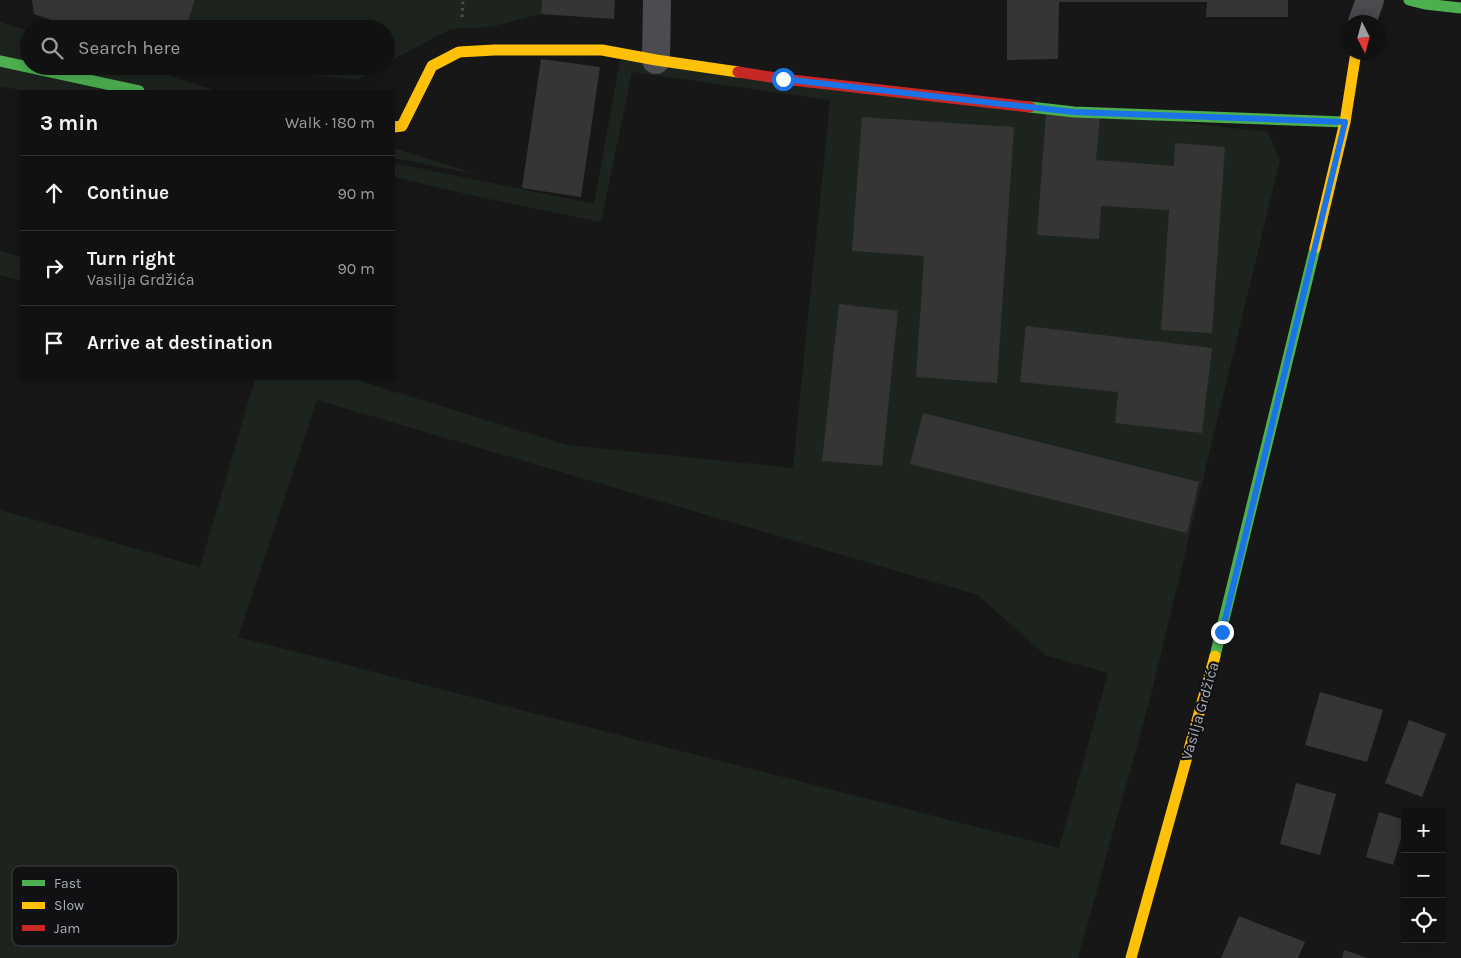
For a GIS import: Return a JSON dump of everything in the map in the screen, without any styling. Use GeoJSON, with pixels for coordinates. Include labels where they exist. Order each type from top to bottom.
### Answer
{"type":"FeatureCollection","features":[{"type":"Feature","properties":{"kind":"street"},"geometry":{"type":"LineString","coordinates":[[656,60],[657,0]]}},
{"type":"Feature","properties":{"kind":"street"},"geometry":{"type":"LineString","coordinates":[[1365,15],[1370,0]]}},
{"type":"Feature","properties":{"kind":"street"},"geometry":{"type":"LineString","coordinates":[[1409,0],[1425,4],[1461,8]]}},
{"type":"Feature","properties":{"kind":"street"},"geometry":{"type":"LineString","coordinates":[[395,127],[402,126],[432,66],[459,52],[494,50],[602,50],[783,79],[1074,112],[1345,122]]}},
{"type":"Feature","properties":{"kind":"street","name":"Vasilja Grdžića"},"geometry":{"type":"LineString","coordinates":[[1131,958],[1222,632],[1345,122],[1355,60]]}},
{"type":"Feature","properties":{"kind":"street"},"geometry":{"type":"LineString","coordinates":[[0,61],[20,65]]}},
{"type":"Feature","properties":{"kind":"street"},"geometry":{"type":"LineString","coordinates":[[65,75],[134,90]]}},
{"type":"Feature","properties":{"kind":"shaded area"},"geometry":{"type":"Polygon","coordinates":[[[195,0],[542,0],[541,14],[490,27],[451,29],[395,58],[395,20],[188,20],[195,0]]]}},
{"type":"Feature","properties":{"kind":"shaded area"},"geometry":{"type":"Polygon","coordinates":[[[0,22],[20,28],[20,75],[167,75],[214,90],[20,90],[0,86],[0,22]]]}},
{"type":"Feature","properties":{"kind":"shaded area"},"geometry":{"type":"Polygon","coordinates":[[[620,60],[1268,132],[1280,160],[1150,699],[1078,958],[0,958],[0,510],[200,567],[255,380],[357,380],[566,445],[793,468],[830,100],[632,72],[601,222],[395,177],[395,163],[594,204],[620,60]],[[317,400],[238,637],[1059,848],[1108,673],[1045,655],[978,595],[317,400]]]}},
{"type":"Feature","properties":{"kind":"shaded area"},"geometry":{"type":"Polygon","coordinates":[[[312,75],[366,75],[357,80],[312,75]]]}},
{"type":"Feature","properties":{"kind":"shaded area"},"geometry":{"type":"Polygon","coordinates":[[[395,148],[479,175],[395,158],[395,148]]]}},
{"type":"Feature","properties":{"kind":"shaded area"},"geometry":{"type":"Polygon","coordinates":[[[0,251],[20,257],[20,281],[0,275],[0,251]]]}},
{"type":"Feature","properties":{"kind":"building"},"geometry":{"type":"Polygon","coordinates":[[[32,0],[195,0],[188,20],[52,20],[34,14],[32,0]]]}},
{"type":"Feature","properties":{"kind":"building"},"geometry":{"type":"Polygon","coordinates":[[[542,0],[615,0],[614,19],[541,14],[542,0]]]}},
{"type":"Feature","properties":{"kind":"building"},"geometry":{"type":"Polygon","coordinates":[[[1007,0],[1288,0],[1288,17],[1206,17],[1207,2],[1059,2],[1058,59],[1007,60],[1007,0]]]}},
{"type":"Feature","properties":{"kind":"building"},"geometry":{"type":"Polygon","coordinates":[[[541,59],[600,67],[581,197],[522,188],[541,59]]]}},
{"type":"Feature","properties":{"kind":"building"},"geometry":{"type":"Polygon","coordinates":[[[1046,113],[1100,116],[1096,160],[1174,166],[1175,143],[1225,147],[1212,333],[1161,330],[1169,210],[1101,206],[1099,239],[1037,235],[1046,113]]]}},
{"type":"Feature","properties":{"kind":"building"},"geometry":{"type":"Polygon","coordinates":[[[862,117],[1014,127],[997,383],[916,377],[924,256],[852,251],[862,117]]]}},
{"type":"Feature","properties":{"kind":"building"},"geometry":{"type":"Polygon","coordinates":[[[839,304],[898,311],[882,466],[822,461],[839,304]]]}},
{"type":"Feature","properties":{"kind":"building"},"geometry":{"type":"Polygon","coordinates":[[[1026,326],[1212,348],[1202,433],[1115,423],[1118,392],[1020,382],[1026,326]]]}},
{"type":"Feature","properties":{"kind":"building"},"geometry":{"type":"Polygon","coordinates":[[[923,413],[1199,482],[1187,533],[910,464],[923,413]]]}},
{"type":"Feature","properties":{"kind":"building"},"geometry":{"type":"Polygon","coordinates":[[[1320,692],[1383,710],[1367,762],[1305,745],[1320,692]]]}},
{"type":"Feature","properties":{"kind":"building"},"geometry":{"type":"Polygon","coordinates":[[[1409,720],[1446,734],[1422,797],[1385,783],[1409,720]]]}},
{"type":"Feature","properties":{"kind":"building"},"geometry":{"type":"Polygon","coordinates":[[[1296,783],[1336,794],[1320,855],[1280,844],[1296,783]]]}},
{"type":"Feature","properties":{"kind":"building"},"geometry":{"type":"Polygon","coordinates":[[[1379,812],[1401,819],[1401,838],[1393,865],[1366,857],[1379,812]]]}},
{"type":"Feature","properties":{"kind":"building"},"geometry":{"type":"Polygon","coordinates":[[[1239,916],[1305,942],[1298,958],[1221,958],[1239,916]]]}},
{"type":"Feature","properties":{"kind":"building"},"geometry":{"type":"Polygon","coordinates":[[[1344,950],[1368,958],[1342,958],[1344,950]]]}},
{"type":"Feature","properties":{"kind":"traffic: fast"},"geometry":{"type":"LineString","coordinates":[[1409,0],[1425,4],[1461,8]]}},
{"type":"Feature","properties":{"kind":"traffic: fast"},"geometry":{"type":"LineString","coordinates":[[0,61],[20,65]]}},
{"type":"Feature","properties":{"kind":"traffic: fast"},"geometry":{"type":"LineString","coordinates":[[65,75],[134,90]]}},
{"type":"Feature","properties":{"kind":"traffic: fast"},"geometry":{"type":"LineString","coordinates":[[1030,107],[1074,112],[1345,122]]}},
{"type":"Feature","properties":{"kind":"traffic: fast"},"geometry":{"type":"LineString","coordinates":[[1215,656],[1315,248]]}},
{"type":"Feature","properties":{"kind":"traffic: slow"},"geometry":{"type":"LineString","coordinates":[[395,127],[402,126],[432,66],[459,52],[494,50],[602,50],[738,72]]}},
{"type":"Feature","properties":{"kind":"traffic: slow"},"geometry":{"type":"LineString","coordinates":[[1315,248],[1345,122],[1355,60]]}},
{"type":"Feature","properties":{"kind":"traffic: slow"},"geometry":{"type":"LineString","coordinates":[[1131,958],[1215,656]]}},
{"type":"Feature","properties":{"kind":"traffic: jam"},"geometry":{"type":"LineString","coordinates":[[738,72],[783,79],[1030,107]]}},
{"type":"Feature","properties":{"kind":"route"},"geometry":{"type":"LineString","coordinates":[[783,79],[1074,112],[1250,120],[1345,122],[1222,632]]}}]}
